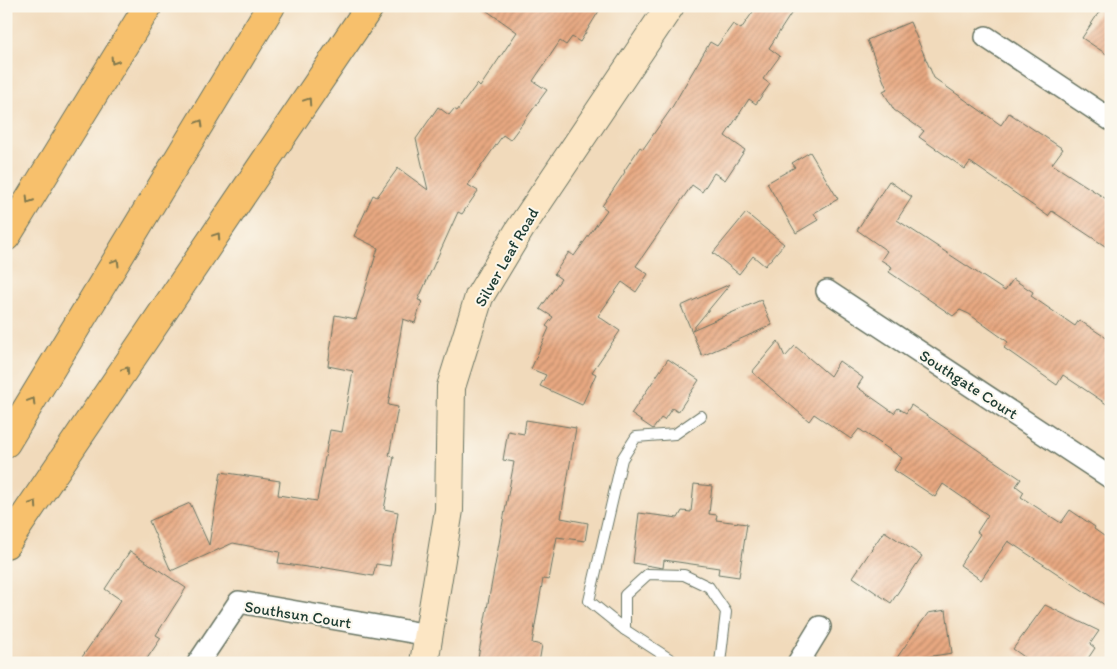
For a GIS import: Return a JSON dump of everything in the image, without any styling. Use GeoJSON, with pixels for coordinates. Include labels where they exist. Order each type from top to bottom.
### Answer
{"type":"FeatureCollection","features":[{"type":"Feature","properties":{"kind":"highway"},"geometry":{"type":"LineString","coordinates":[[6,237],[148,6]]}},
{"type":"Feature","properties":{"kind":"highway"},"geometry":{"type":"LineString","coordinates":[[6,443],[271,6]]}},
{"type":"Feature","properties":{"kind":"highway"},"geometry":{"type":"LineString","coordinates":[[6,544],[370,6]]}},
{"type":"Feature","properties":{"kind":"street","name":"Silver Leaf Road"},"geometry":{"type":"LineString","coordinates":[[424,663],[449,510],[451,386],[479,297],[520,228],[670,6]]}},
{"type":"Feature","properties":{"kind":"street"},"geometry":{"type":"LineString","coordinates":[[986,37],[1111,120]]}},
{"type":"Feature","properties":{"kind":"street","name":"Southgate Court"},"geometry":{"type":"LineString","coordinates":[[827,291],[1111,478]]}},
{"type":"Feature","properties":{"kind":"street","name":"Southsun Court"},"geometry":{"type":"LineString","coordinates":[[198,663],[239,602],[429,635]]}},
{"type":"Feature","properties":{"kind":"street"},"geometry":{"type":"LineString","coordinates":[[798,663],[820,627]]}},
{"type":"Feature","properties":{"kind":"lane"},"geometry":{"type":"LineString","coordinates":[[676,663],[625,630],[589,600],[622,459],[636,438],[675,434],[701,416]]}},
{"type":"Feature","properties":{"kind":"lane"},"geometry":{"type":"LineString","coordinates":[[625,630],[625,595],[648,574],[684,574],[709,587],[726,612],[720,663]]}},
{"type":"Feature","properties":{"kind":"building"},"geometry":{"type":"Polygon","coordinates":[[[480,6],[602,6],[580,42],[572,37],[566,45],[560,41],[533,81],[547,90],[510,140],[503,135],[468,185],[478,191],[462,214],[458,212],[418,300],[422,301],[415,323],[403,319],[388,405],[398,407],[389,456],[394,457],[384,509],[398,512],[390,566],[376,564],[373,576],[321,567],[321,569],[278,563],[280,552],[233,543],[171,571],[149,521],[190,503],[209,545],[221,472],[280,481],[278,495],[317,501],[330,430],[342,432],[353,371],[328,366],[335,315],[356,319],[378,248],[354,236],[373,195],[377,197],[398,168],[428,190],[416,139],[438,107],[449,115],[454,109],[457,111],[477,84],[480,87],[517,32],[480,6]]]}},
{"type":"Feature","properties":{"kind":"building"},"geometry":{"type":"Polygon","coordinates":[[[757,6],[796,6],[769,48],[780,56],[763,79],[770,84],[756,104],[749,99],[725,136],[745,150],[725,180],[714,173],[702,192],[692,185],[636,266],[648,274],[636,292],[622,282],[598,316],[620,331],[592,372],[596,374],[582,405],[540,386],[546,375],[531,369],[549,328],[546,326],[553,317],[540,309],[561,279],[554,274],[569,252],[574,256],[607,210],[602,206],[640,147],[643,149],[671,109],[710,42],[717,46],[733,24],[741,29],[757,6]]]}},
{"type":"Feature","properties":{"kind":"building"},"geometry":{"type":"Polygon","coordinates":[[[1103,6],[1111,6],[1111,57],[1082,38],[1103,6]]]}},
{"type":"Feature","properties":{"kind":"building"},"geometry":{"type":"Polygon","coordinates":[[[910,22],[934,78],[1001,125],[1009,113],[1063,149],[1052,164],[1111,202],[1111,250],[1052,211],[1048,216],[970,162],[965,169],[919,137],[924,131],[894,110],[883,91],[887,89],[867,40],[910,22]]]}},
{"type":"Feature","properties":{"kind":"building"},"geometry":{"type":"Polygon","coordinates":[[[810,152],[838,199],[814,213],[818,220],[796,233],[767,183],[795,167],[792,163],[810,152]]]}},
{"type":"Feature","properties":{"kind":"building"},"geometry":{"type":"Polygon","coordinates":[[[889,181],[912,197],[897,220],[1005,291],[1013,279],[1033,292],[1031,296],[1075,326],[1079,320],[1111,341],[1111,407],[1063,375],[1057,385],[1004,348],[1008,342],[969,314],[960,310],[953,316],[889,272],[892,267],[881,260],[887,251],[857,230],[889,181]]]}},
{"type":"Feature","properties":{"kind":"building"},"geometry":{"type":"Polygon","coordinates":[[[746,213],[784,244],[765,266],[753,256],[739,274],[713,253],[746,213]]]}},
{"type":"Feature","properties":{"kind":"building"},"geometry":{"type":"Polygon","coordinates":[[[730,284],[692,330],[761,300],[772,325],[702,356],[681,306],[730,284]]]}},
{"type":"Feature","properties":{"kind":"building"},"geometry":{"type":"Polygon","coordinates":[[[778,341],[785,357],[795,346],[830,376],[839,361],[863,378],[857,387],[894,413],[898,408],[906,413],[911,405],[1021,479],[1016,486],[1024,492],[1021,497],[1061,523],[1070,510],[1095,527],[1094,529],[1111,541],[1111,609],[1008,541],[981,580],[960,565],[980,534],[977,532],[988,515],[943,484],[935,497],[894,470],[902,458],[859,429],[851,439],[814,414],[809,421],[752,372],[778,341]]]}},
{"type":"Feature","properties":{"kind":"building"},"geometry":{"type":"Polygon","coordinates":[[[668,359],[699,380],[678,412],[672,408],[664,420],[661,418],[653,429],[631,414],[668,359]]]}},
{"type":"Feature","properties":{"kind":"building"},"geometry":{"type":"Polygon","coordinates":[[[526,420],[576,428],[561,518],[588,523],[585,541],[557,537],[549,580],[543,579],[532,643],[542,645],[539,663],[477,663],[514,462],[503,460],[508,431],[524,434],[526,420]]]}},
{"type":"Feature","properties":{"kind":"building"},"geometry":{"type":"Polygon","coordinates":[[[694,484],[712,486],[709,514],[717,515],[716,520],[747,524],[739,577],[718,574],[719,568],[664,560],[663,568],[633,563],[639,513],[678,518],[682,511],[691,512],[694,484]]]}},
{"type":"Feature","properties":{"kind":"building"},"geometry":{"type":"Polygon","coordinates":[[[884,531],[922,556],[891,603],[853,577],[884,531]]]}},
{"type":"Feature","properties":{"kind":"building"},"geometry":{"type":"Polygon","coordinates":[[[130,551],[186,588],[156,635],[161,638],[144,663],[78,663],[121,600],[105,589],[130,551]]]}},
{"type":"Feature","properties":{"kind":"building"},"geometry":{"type":"Polygon","coordinates":[[[1045,605],[1099,631],[1090,644],[1095,648],[1085,663],[1033,663],[1013,649],[1045,605]]]}},
{"type":"Feature","properties":{"kind":"building"},"geometry":{"type":"Polygon","coordinates":[[[946,610],[952,653],[894,662],[928,613],[946,610]]]}}]}
